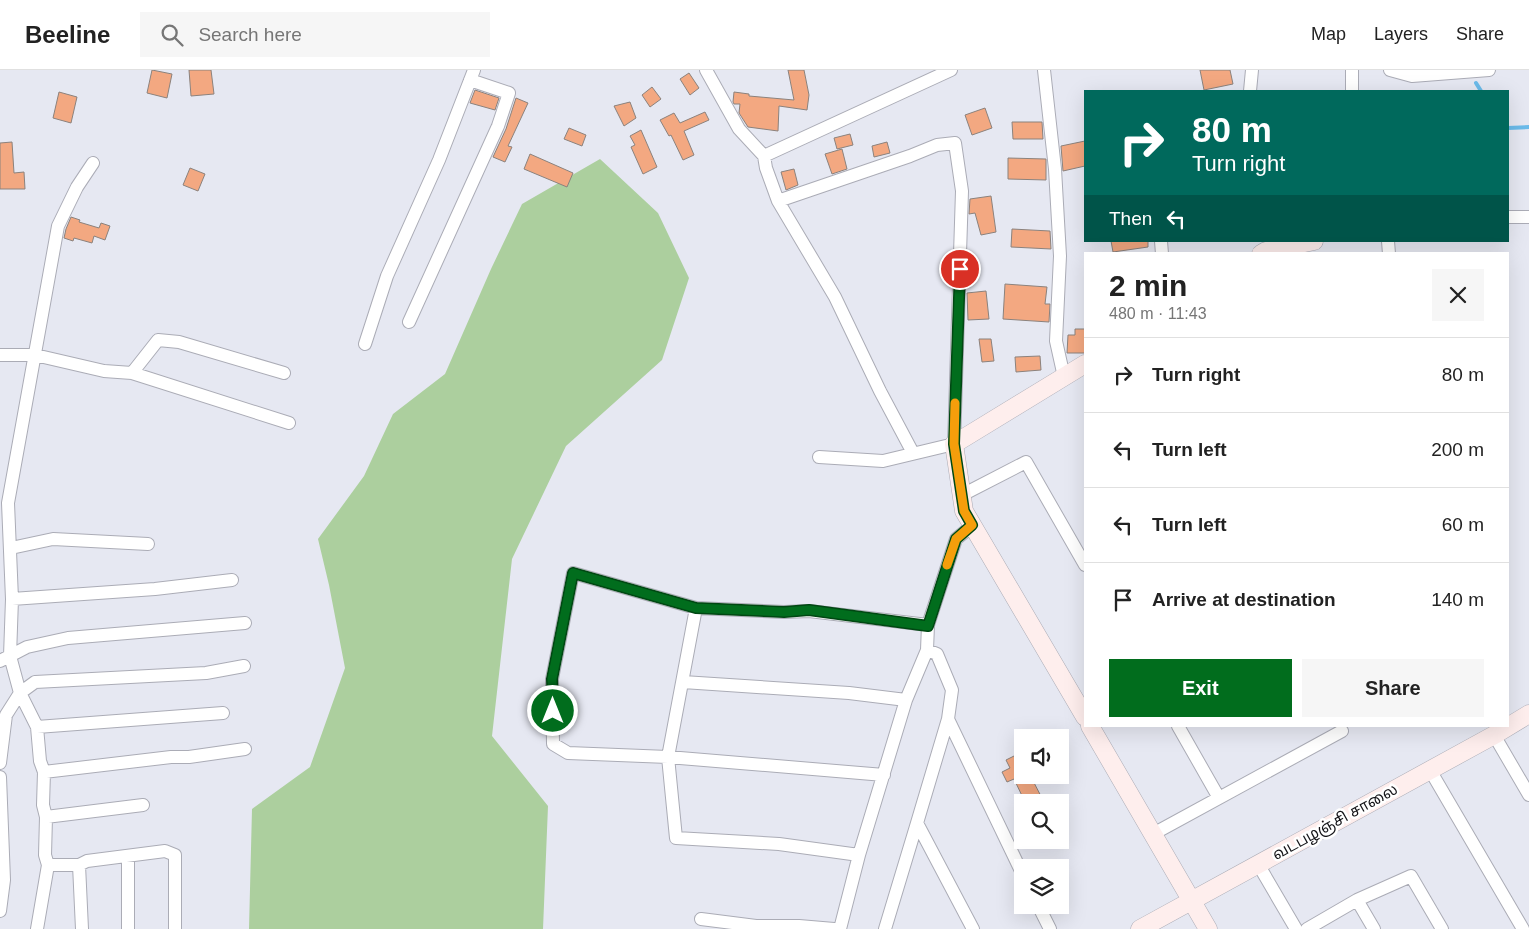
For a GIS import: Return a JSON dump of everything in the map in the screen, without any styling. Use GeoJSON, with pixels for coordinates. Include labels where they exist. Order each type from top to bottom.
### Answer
{"type":"FeatureCollection","features":[{"type":"Feature","properties":{"kind":"street"},"geometry":{"type":"LineString","coordinates":[[706,70],[739,129],[764,156],[766,168],[778,201],[834,297],[880,392],[913,453]]}},
{"type":"Feature","properties":{"kind":"street"},"geometry":{"type":"LineString","coordinates":[[764,156],[952,70]]}},
{"type":"Feature","properties":{"kind":"street"},"geometry":{"type":"LineString","coordinates":[[1044,70],[1055,169],[1060,256],[1056,341],[1064,377]]}},
{"type":"Feature","properties":{"kind":"street"},"geometry":{"type":"LineString","coordinates":[[1250,90],[1252,70]]}},
{"type":"Feature","properties":{"kind":"street"},"geometry":{"type":"LineString","coordinates":[[1352,70],[1352,90]]}},
{"type":"Feature","properties":{"kind":"street"},"geometry":{"type":"LineString","coordinates":[[1390,70],[1412,76],[1489,70]]}},
{"type":"Feature","properties":{"kind":"street"},"geometry":{"type":"LineString","coordinates":[[365,344],[387,276],[439,160],[472,75],[509,93],[498,126],[409,322]]}},
{"type":"Feature","properties":{"kind":"street"},"geometry":{"type":"LineString","coordinates":[[778,201],[937,145],[955,143],[962,191],[954,444],[964,511],[1084,716]]}},
{"type":"Feature","properties":{"kind":"street"},"geometry":{"type":"LineString","coordinates":[[38,929],[48,865],[45,855],[44,772],[40,761],[37,727],[5,659],[12,599],[11,548],[4,506],[35,355],[58,226],[77,187],[93,163]]}},
{"type":"Feature","properties":{"kind":"street"},"geometry":{"type":"LineString","coordinates":[[1509,217],[1527,217]]}},
{"type":"Feature","properties":{"kind":"street"},"geometry":{"type":"LineString","coordinates":[[1264,249],[1308,242]]}},
{"type":"Feature","properties":{"kind":"street"},"geometry":{"type":"LineString","coordinates":[[132,373],[158,340],[179,342],[284,373]]}},
{"type":"Feature","properties":{"kind":"street"},"geometry":{"type":"LineString","coordinates":[[0,355],[35,355],[104,371],[132,373],[289,423]]}},
{"type":"Feature","properties":{"kind":"street"},"geometry":{"type":"LineString","coordinates":[[820,457],[882,461],[954,444],[1084,365]]}},
{"type":"Feature","properties":{"kind":"street"},"geometry":{"type":"LineString","coordinates":[[962,495],[1026,462],[1084,563]]}},
{"type":"Feature","properties":{"kind":"street"},"geometry":{"type":"LineString","coordinates":[[840,929],[858,855],[906,700],[927,650],[928,626],[956,539],[972,525]]}},
{"type":"Feature","properties":{"kind":"street"},"geometry":{"type":"LineString","coordinates":[[11,548],[53,539],[148,544]]}},
{"type":"Feature","properties":{"kind":"street"},"geometry":{"type":"LineString","coordinates":[[884,775],[668,757],[568,754],[553,744],[552,679],[573,573],[696,608],[784,612],[809,610],[928,626]]}},
{"type":"Feature","properties":{"kind":"street"},"geometry":{"type":"LineString","coordinates":[[12,599],[155,589],[232,580]]}},
{"type":"Feature","properties":{"kind":"street"},"geometry":{"type":"LineString","coordinates":[[696,608],[668,757],[676,838],[779,844],[858,855]]}},
{"type":"Feature","properties":{"kind":"street"},"geometry":{"type":"LineString","coordinates":[[5,659],[27,647],[68,638],[245,623]]}},
{"type":"Feature","properties":{"kind":"street"},"geometry":{"type":"LineString","coordinates":[[886,929],[948,719],[952,690],[937,654],[927,650]]}},
{"type":"Feature","properties":{"kind":"street"},"geometry":{"type":"LineString","coordinates":[[0,762],[6,715],[20,693],[35,682],[206,673],[244,666]]}},
{"type":"Feature","properties":{"kind":"street"},"geometry":{"type":"LineString","coordinates":[[683,682],[849,693],[906,700]]}},
{"type":"Feature","properties":{"kind":"street"},"geometry":{"type":"LineString","coordinates":[[37,727],[223,713]]}},
{"type":"Feature","properties":{"kind":"street","name":"வடபழஞ்சி சாலை"},"geometry":{"type":"LineString","coordinates":[[1509,726],[1529,714]]}},
{"type":"Feature","properties":{"kind":"street"},"geometry":{"type":"LineString","coordinates":[[948,719],[1015,859]]}},
{"type":"Feature","properties":{"kind":"street"},"geometry":{"type":"LineString","coordinates":[[1091,727],[1208,929]]}},
{"type":"Feature","properties":{"kind":"street"},"geometry":{"type":"LineString","coordinates":[[1179,727],[1219,798]]}},
{"type":"Feature","properties":{"kind":"street","name":"வடபழஞ்சி சாலை"},"geometry":{"type":"LineString","coordinates":[[1140,929],[1507,727]]}},
{"type":"Feature","properties":{"kind":"street"},"geometry":{"type":"LineString","coordinates":[[1153,834],[1342,731]]}},
{"type":"Feature","properties":{"kind":"street"},"geometry":{"type":"LineString","coordinates":[[1494,735],[1529,794]]}},
{"type":"Feature","properties":{"kind":"street"},"geometry":{"type":"LineString","coordinates":[[44,772],[171,757],[189,757],[245,749]]}},
{"type":"Feature","properties":{"kind":"street"},"geometry":{"type":"LineString","coordinates":[[1430,770],[1523,929]]}},
{"type":"Feature","properties":{"kind":"street"},"geometry":{"type":"LineString","coordinates":[[0,777],[4,880],[0,911]]}},
{"type":"Feature","properties":{"kind":"street"},"geometry":{"type":"LineString","coordinates":[[46,817],[143,804]]}},
{"type":"Feature","properties":{"kind":"street"},"geometry":{"type":"LineString","coordinates":[[917,823],[973,929]]}},
{"type":"Feature","properties":{"kind":"street"},"geometry":{"type":"LineString","coordinates":[[48,865],[80,865],[87,861],[165,851],[175,855],[175,929]]}},
{"type":"Feature","properties":{"kind":"street"},"geometry":{"type":"LineString","coordinates":[[128,857],[128,929]]}},
{"type":"Feature","properties":{"kind":"street"},"geometry":{"type":"LineString","coordinates":[[1258,864],[1296,929]]}},
{"type":"Feature","properties":{"kind":"street"},"geometry":{"type":"LineString","coordinates":[[80,865],[82,929]]}},
{"type":"Feature","properties":{"kind":"street"},"geometry":{"type":"LineString","coordinates":[[1307,929],[1357,900],[1412,876],[1442,929]]}},
{"type":"Feature","properties":{"kind":"street"},"geometry":{"type":"LineString","coordinates":[[1357,900],[1374,929]]}},
{"type":"Feature","properties":{"kind":"street"},"geometry":{"type":"LineString","coordinates":[[1042,914],[1050,929]]}},
{"type":"Feature","properties":{"kind":"street"},"geometry":{"type":"LineString","coordinates":[[701,919],[756,926],[798,926],[834,929]]}},
{"type":"Feature","properties":{"kind":"green space"},"geometry":{"type":"Polygon","coordinates":[[[600,159],[658,213],[689,278],[662,360],[566,446],[512,559],[492,736],[548,806],[543,929],[249,929],[252,809],[310,767],[345,668],[318,539],[364,476],[393,414],[445,374],[522,204],[600,159]]]}},
{"type":"Feature","properties":{"kind":"building"},"geometry":{"type":"Polygon","coordinates":[[[152,70],[172,74],[167,98],[147,93],[152,70]]]}},
{"type":"Feature","properties":{"kind":"building"},"geometry":{"type":"Polygon","coordinates":[[[189,70],[211,70],[214,94],[191,96],[189,70]]]}},
{"type":"Feature","properties":{"kind":"building"},"geometry":{"type":"Polygon","coordinates":[[[788,70],[804,70],[809,95],[807,110],[779,106],[778,131],[748,127],[739,113],[740,104],[734,104],[733,102],[734,92],[749,94],[749,96],[794,100],[788,70]]]}},
{"type":"Feature","properties":{"kind":"building"},"geometry":{"type":"Polygon","coordinates":[[[1200,70],[1230,70],[1233,84],[1204,90],[1200,70]]]}},
{"type":"Feature","properties":{"kind":"building"},"geometry":{"type":"Polygon","coordinates":[[[689,73],[699,88],[690,95],[680,79],[689,73]]]}},
{"type":"Feature","properties":{"kind":"building"},"geometry":{"type":"Polygon","coordinates":[[[652,87],[661,99],[650,107],[642,95],[652,87]]]}},
{"type":"Feature","properties":{"kind":"building"},"geometry":{"type":"Polygon","coordinates":[[[475,90],[499,98],[495,110],[470,103],[475,90]]]}},
{"type":"Feature","properties":{"kind":"building"},"geometry":{"type":"Polygon","coordinates":[[[59,92],[77,97],[71,123],[53,118],[59,92]]]}},
{"type":"Feature","properties":{"kind":"building"},"geometry":{"type":"Polygon","coordinates":[[[516,98],[528,103],[508,146],[512,147],[505,162],[493,157],[506,129],[516,98]]]}},
{"type":"Feature","properties":{"kind":"building"},"geometry":{"type":"Polygon","coordinates":[[[630,102],[636,118],[624,126],[614,106],[630,102]]]}},
{"type":"Feature","properties":{"kind":"building"},"geometry":{"type":"Polygon","coordinates":[[[985,108],[992,128],[972,135],[965,115],[985,108]]]}},
{"type":"Feature","properties":{"kind":"building"},"geometry":{"type":"Polygon","coordinates":[[[705,112],[709,120],[684,131],[694,155],[683,160],[671,135],[669,136],[660,120],[674,113],[680,123],[705,112]]]}},
{"type":"Feature","properties":{"kind":"building"},"geometry":{"type":"Polygon","coordinates":[[[1012,122],[1042,122],[1043,139],[1013,139],[1012,122]]]}},
{"type":"Feature","properties":{"kind":"building"},"geometry":{"type":"Polygon","coordinates":[[[569,128],[586,135],[582,146],[564,139],[569,128]]]}},
{"type":"Feature","properties":{"kind":"building"},"geometry":{"type":"Polygon","coordinates":[[[641,130],[657,167],[643,174],[631,147],[635,145],[630,136],[641,130]]]}},
{"type":"Feature","properties":{"kind":"building"},"geometry":{"type":"Polygon","coordinates":[[[850,134],[853,145],[837,149],[834,138],[850,134]]]}},
{"type":"Feature","properties":{"kind":"building"},"geometry":{"type":"Polygon","coordinates":[[[1084,141],[1084,166],[1063,171],[1061,146],[1084,141]]]}},
{"type":"Feature","properties":{"kind":"building"},"geometry":{"type":"Polygon","coordinates":[[[12,142],[14,173],[24,172],[25,189],[0,189],[0,143],[12,142]]]}},
{"type":"Feature","properties":{"kind":"building"},"geometry":{"type":"Polygon","coordinates":[[[887,142],[890,153],[874,157],[872,146],[887,142]]]}},
{"type":"Feature","properties":{"kind":"building"},"geometry":{"type":"Polygon","coordinates":[[[842,149],[847,169],[832,174],[825,154],[842,149]]]}},
{"type":"Feature","properties":{"kind":"building"},"geometry":{"type":"Polygon","coordinates":[[[530,154],[573,173],[567,187],[524,169],[530,154]]]}},
{"type":"Feature","properties":{"kind":"building"},"geometry":{"type":"Polygon","coordinates":[[[1008,158],[1046,159],[1046,180],[1008,179],[1008,158]]]}},
{"type":"Feature","properties":{"kind":"building"},"geometry":{"type":"Polygon","coordinates":[[[190,168],[205,174],[198,191],[183,185],[190,168]]]}},
{"type":"Feature","properties":{"kind":"building"},"geometry":{"type":"Polygon","coordinates":[[[794,169],[798,185],[786,190],[781,172],[794,169]]]}},
{"type":"Feature","properties":{"kind":"building"},"geometry":{"type":"Polygon","coordinates":[[[991,196],[996,232],[981,235],[975,213],[969,214],[970,199],[991,196]]]}},
{"type":"Feature","properties":{"kind":"building"},"geometry":{"type":"Polygon","coordinates":[[[71,217],[80,220],[79,222],[99,228],[101,223],[110,226],[105,240],[94,236],[92,243],[74,238],[73,241],[64,238],[71,217]]]}},
{"type":"Feature","properties":{"kind":"building"},"geometry":{"type":"Polygon","coordinates":[[[1012,229],[1050,231],[1051,249],[1011,247],[1012,229]]]}},
{"type":"Feature","properties":{"kind":"building"},"geometry":{"type":"Polygon","coordinates":[[[1111,242],[1148,242],[1148,247],[1113,252],[1111,242]]]}},
{"type":"Feature","properties":{"kind":"building"},"geometry":{"type":"Polygon","coordinates":[[[1005,284],[1047,287],[1045,304],[1050,304],[1049,322],[1003,319],[1005,284]]]}},
{"type":"Feature","properties":{"kind":"building"},"geometry":{"type":"Polygon","coordinates":[[[986,291],[989,319],[968,320],[967,293],[986,291]]]}},
{"type":"Feature","properties":{"kind":"building"},"geometry":{"type":"Polygon","coordinates":[[[1075,329],[1084,329],[1084,353],[1067,353],[1068,335],[1075,335],[1075,329]]]}},
{"type":"Feature","properties":{"kind":"building"},"geometry":{"type":"Polygon","coordinates":[[[979,339],[991,339],[994,361],[982,362],[979,339]]]}},
{"type":"Feature","properties":{"kind":"building"},"geometry":{"type":"Polygon","coordinates":[[[1040,356],[1041,370],[1016,372],[1015,357],[1040,356]]]}},
{"type":"Feature","properties":{"kind":"building"},"geometry":{"type":"Polygon","coordinates":[[[1014,756],[1014,779],[1007,782],[1002,772],[1010,768],[1006,760],[1014,756]]]}},
{"type":"Feature","properties":{"kind":"building"},"geometry":{"type":"Polygon","coordinates":[[[1016,784],[1035,784],[1040,794],[1021,794],[1016,784]]]}},
{"type":"Feature","properties":{"kind":"waterway"},"geometry":{"type":"LineString","coordinates":[[1476,83],[1480,90]]}},
{"type":"Feature","properties":{"kind":"waterway"},"geometry":{"type":"LineString","coordinates":[[1509,128],[1529,127]]}},
{"type":"Feature","properties":{"kind":"slow traffic"},"geometry":{"type":"LineString","coordinates":[[947,565],[956,539],[972,525],[964,511],[954,444],[955,403]]}},
{"type":"Feature","properties":{"kind":"route"},"geometry":{"type":"LineString","coordinates":[[553,711],[552,679],[573,573],[696,608],[784,612],[809,610],[928,626],[956,539],[972,525],[964,511],[954,444],[960,269]]}}]}
